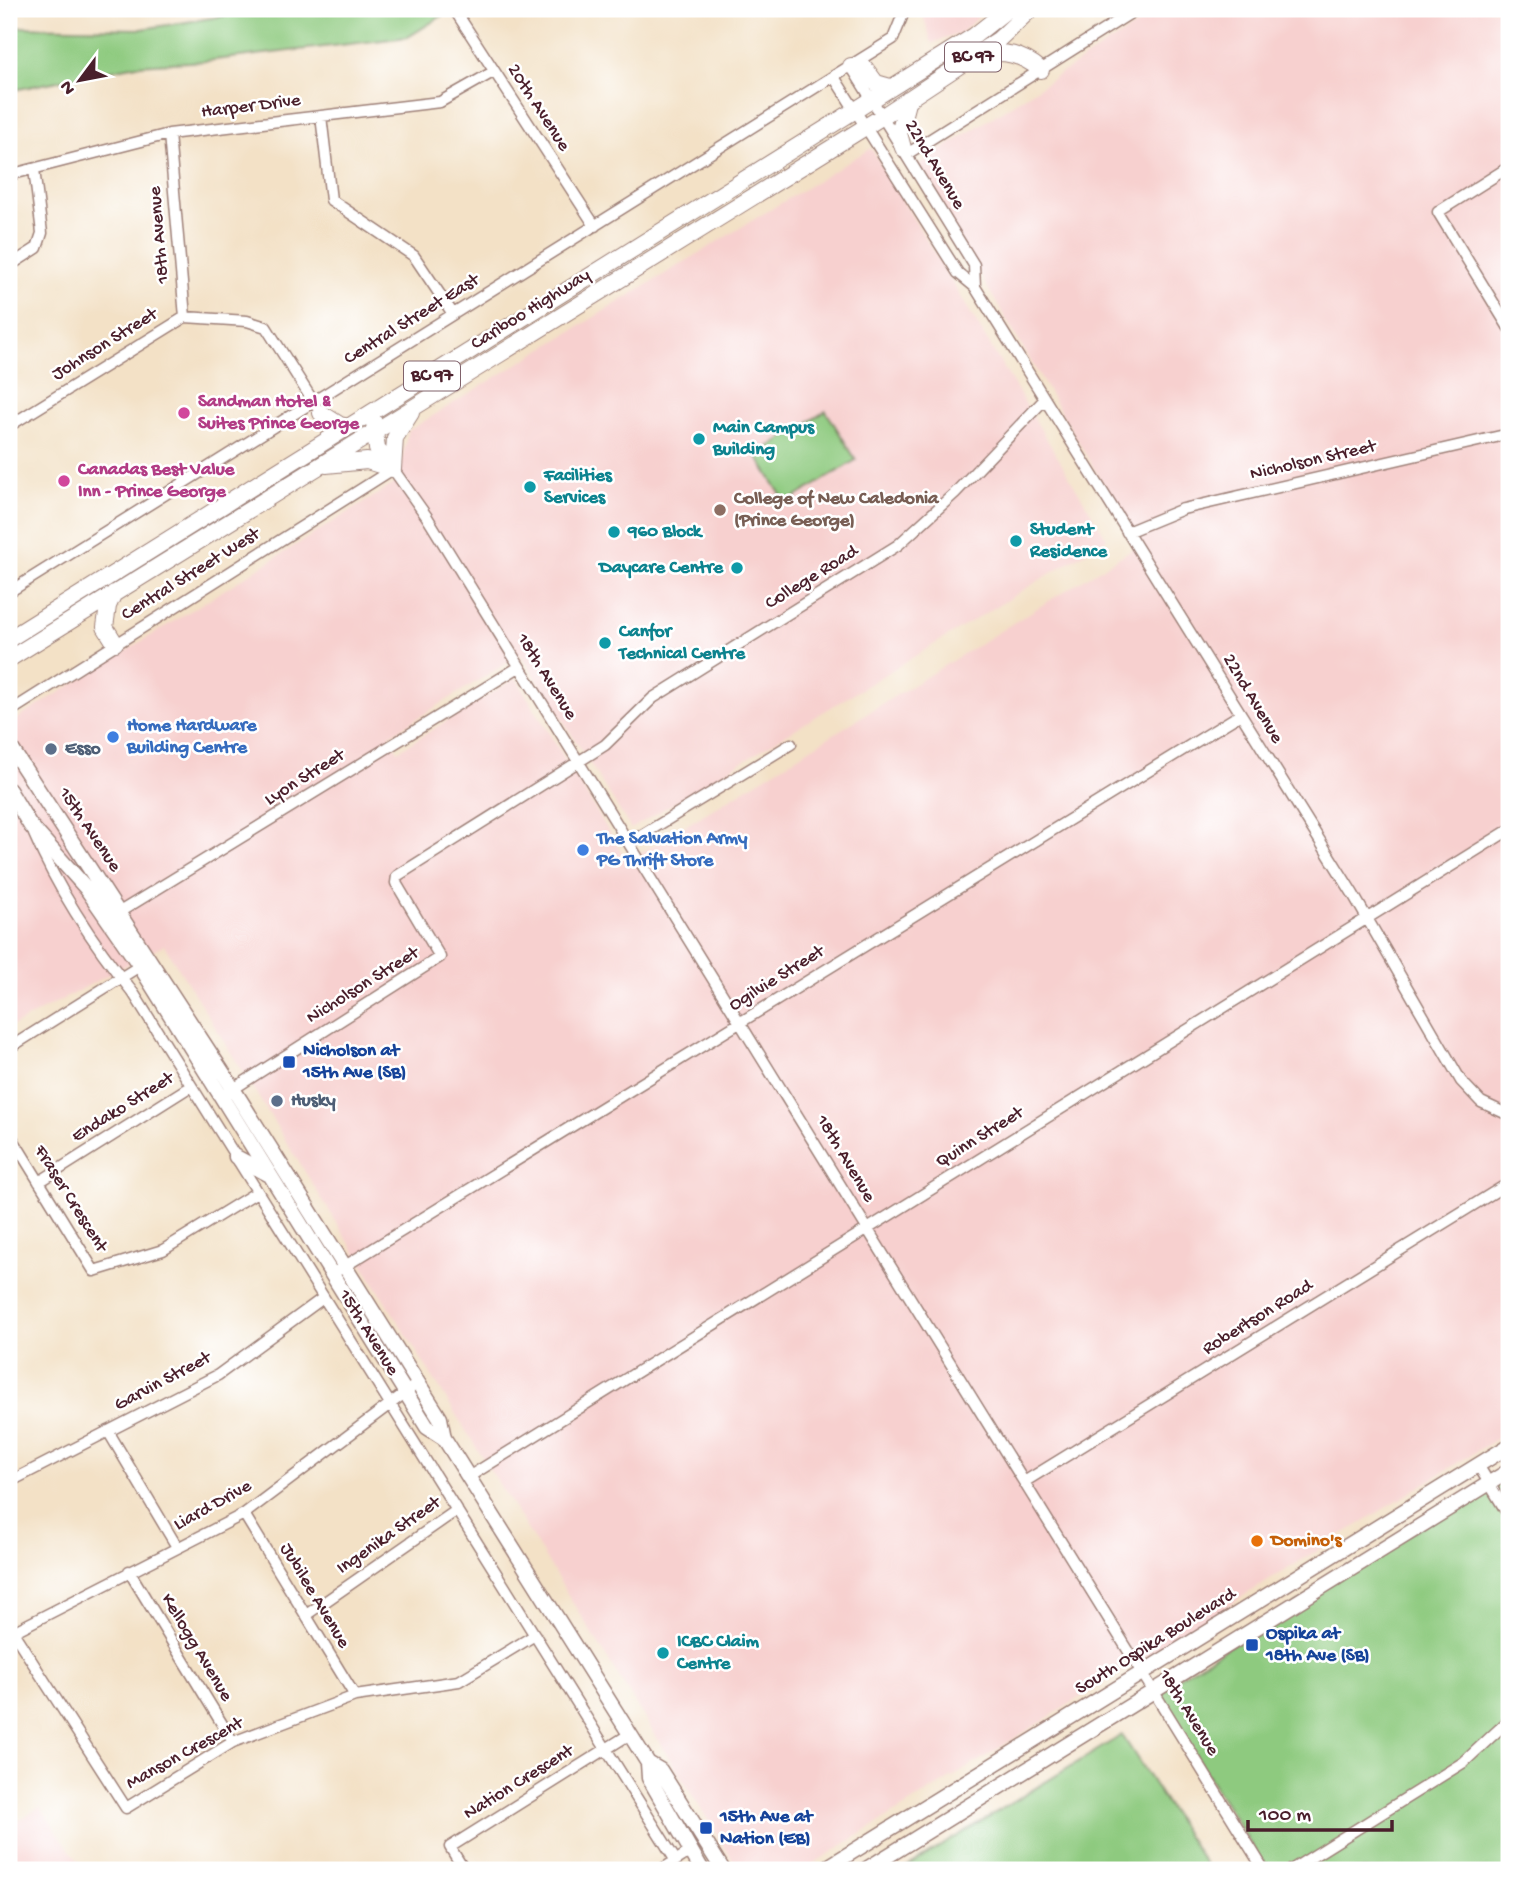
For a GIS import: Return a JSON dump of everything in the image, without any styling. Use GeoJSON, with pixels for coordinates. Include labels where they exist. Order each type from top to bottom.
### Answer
{"type":"FeatureCollection","features":[{"type":"Feature","properties":{"kind":"highway","name":"Cariboo Highway"},"geometry":{"type":"LineString","coordinates":[[9,639],[381,408],[872,97],[974,36],[1008,9]]}},
{"type":"Feature","properties":{"kind":"highway"},"geometry":{"type":"LineString","coordinates":[[1028,13],[1019,38],[1028,59]]}},
{"type":"Feature","properties":{"kind":"highway","name":"Cariboo Highway"},"geometry":{"type":"LineString","coordinates":[[10,659],[883,116],[974,56],[1028,13]]}},
{"type":"Feature","properties":{"kind":"highway"},"geometry":{"type":"LineString","coordinates":[[974,56],[1006,53],[1028,59],[1041,70]]}},
{"type":"Feature","properties":{"kind":"highway"},"geometry":{"type":"LineString","coordinates":[[851,66],[865,68],[876,83],[890,87]]}},
{"type":"Feature","properties":{"kind":"highway"},"geometry":{"type":"LineString","coordinates":[[905,151],[899,133],[908,99]]}},
{"type":"Feature","properties":{"kind":"highway"},"geometry":{"type":"LineString","coordinates":[[393,469],[395,439],[419,404]]}},
{"type":"Feature","properties":{"kind":"highway"},"geometry":{"type":"LineString","coordinates":[[317,407],[340,425],[349,427]]}},
{"type":"Feature","properties":{"kind":"highway"},"geometry":{"type":"LineString","coordinates":[[317,407],[322,444]]}},
{"type":"Feature","properties":{"kind":"highway"},"geometry":{"type":"LineString","coordinates":[[381,408],[374,421],[373,432],[377,449],[393,469]]}},
{"type":"Feature","properties":{"kind":"highway"},"geometry":{"type":"LineString","coordinates":[[314,469],[351,461],[393,469]]}},
{"type":"Feature","properties":{"kind":"highway"},"geometry":{"type":"LineString","coordinates":[[105,627],[108,606],[114,593]]}},
{"type":"Feature","properties":{"kind":"highway"},"geometry":{"type":"LineString","coordinates":[[68,622],[85,621],[105,627],[116,643]]}},
{"type":"Feature","properties":{"kind":"main road","name":"15th Avenue"},"geometry":{"type":"LineString","coordinates":[[9,745],[338,1271],[427,1427],[444,1437]]}},
{"type":"Feature","properties":{"kind":"main road"},"geometry":{"type":"LineString","coordinates":[[9,758],[35,784]]}},
{"type":"Feature","properties":{"kind":"main road","name":"15th Avenue"},"geometry":{"type":"LineString","coordinates":[[9,790],[30,825],[114,916]]}},
{"type":"Feature","properties":{"kind":"main road","name":"15th Avenue"},"geometry":{"type":"LineString","coordinates":[[227,1092],[270,1175],[418,1383],[440,1418],[444,1437],[648,1763],[660,1770],[723,1870]]}},
{"type":"Feature","properties":{"kind":"main road"},"geometry":{"type":"LineString","coordinates":[[236,1157],[270,1175]]}},
{"type":"Feature","properties":{"kind":"main road","name":"South Ospika Boulevard"},"geometry":{"type":"LineString","coordinates":[[823,1870],[1509,1446]]}},
{"type":"Feature","properties":{"kind":"main road","name":"South Ospika Boulevard"},"geometry":{"type":"LineString","coordinates":[[865,1870],[1509,1471]]}},
{"type":"Feature","properties":{"kind":"main road","name":"15th Avenue"},"geometry":{"type":"LineString","coordinates":[[648,1763],[649,1778],[702,1870]]}},
{"type":"Feature","properties":{"kind":"street","name":"20th Avenue"},"geometry":{"type":"LineString","coordinates":[[454,9],[595,226]]}},
{"type":"Feature","properties":{"kind":"street","name":"Central Street East"},"geometry":{"type":"LineString","coordinates":[[9,592],[317,407],[453,314],[893,39],[902,18],[902,9]]}},
{"type":"Feature","properties":{"kind":"street"},"geometry":{"type":"LineString","coordinates":[[905,151],[1137,9]]}},
{"type":"Feature","properties":{"kind":"street","name":"22nd Avenue"},"geometry":{"type":"LineString","coordinates":[[851,66],[974,265],[975,287]]}},
{"type":"Feature","properties":{"kind":"street","name":"Harper Drive"},"geometry":{"type":"LineString","coordinates":[[9,175],[169,134],[440,102],[493,72]]}},
{"type":"Feature","properties":{"kind":"street","name":"22nd Avenue"},"geometry":{"type":"LineString","coordinates":[[834,76],[958,273],[975,287],[1128,532],[1367,918],[1461,1081],[1481,1102],[1509,1115]]}},
{"type":"Feature","properties":{"kind":"street"},"geometry":{"type":"LineString","coordinates":[[321,116],[331,200],[414,256],[453,314]]}},
{"type":"Feature","properties":{"kind":"street","name":"18th Avenue"},"geometry":{"type":"LineString","coordinates":[[169,134],[185,317]]}},
{"type":"Feature","properties":{"kind":"street"},"geometry":{"type":"LineString","coordinates":[[1509,167],[1437,212],[1509,328]]}},
{"type":"Feature","properties":{"kind":"street"},"geometry":{"type":"LineString","coordinates":[[9,266],[37,248],[42,233],[34,169]]}},
{"type":"Feature","properties":{"kind":"street"},"geometry":{"type":"LineString","coordinates":[[185,317],[247,321],[266,327],[317,407]]}},
{"type":"Feature","properties":{"kind":"street","name":"Johnson Street"},"geometry":{"type":"LineString","coordinates":[[9,426],[185,317]]}},
{"type":"Feature","properties":{"kind":"street","name":"College Road"},"geometry":{"type":"LineString","coordinates":[[578,761],[605,745],[653,698],[898,545],[955,493],[1045,399]]}},
{"type":"Feature","properties":{"kind":"street","name":"Nicholson Street"},"geometry":{"type":"LineString","coordinates":[[1128,532],[1182,509],[1509,434]]}},
{"type":"Feature","properties":{"kind":"street","name":"18th Avenue"},"geometry":{"type":"LineString","coordinates":[[393,469],[629,843],[1264,1870]]}},
{"type":"Feature","properties":{"kind":"street","name":"Central Street West"},"geometry":{"type":"LineString","coordinates":[[9,712],[393,469]]}},
{"type":"Feature","properties":{"kind":"street","name":"Lyon Street"},"geometry":{"type":"LineString","coordinates":[[114,916],[519,667]]}},
{"type":"Feature","properties":{"kind":"street","name":"Ogilvie Street"},"geometry":{"type":"LineString","coordinates":[[338,1271],[1241,714]]}},
{"type":"Feature","properties":{"kind":"street"},"geometry":{"type":"LineString","coordinates":[[629,843],[791,744]]}},
{"type":"Feature","properties":{"kind":"street","name":"Nicholson Street"},"geometry":{"type":"LineString","coordinates":[[227,1092],[438,960],[439,954],[396,883],[397,876],[578,761]]}},
{"type":"Feature","properties":{"kind":"street","name":"15th Avenue"},"geometry":{"type":"LineString","coordinates":[[30,825],[45,859],[236,1157],[676,1861]]}},
{"type":"Feature","properties":{"kind":"street","name":"Quinn Street"},"geometry":{"type":"LineString","coordinates":[[470,1476],[1509,830]]}},
{"type":"Feature","properties":{"kind":"street"},"geometry":{"type":"LineString","coordinates":[[9,1048],[145,963]]}},
{"type":"Feature","properties":{"kind":"street","name":"Endako Street"},"geometry":{"type":"LineString","coordinates":[[39,1182],[191,1086]]}},
{"type":"Feature","properties":{"kind":"street","name":"Fraser Crescent"},"geometry":{"type":"LineString","coordinates":[[9,1133],[94,1271],[163,1250],[257,1192]]}},
{"type":"Feature","properties":{"kind":"street","name":"Robertson Road"},"geometry":{"type":"LineString","coordinates":[[1024,1482],[1509,1183]]}},
{"type":"Feature","properties":{"kind":"street","name":"Garvin Street"},"geometry":{"type":"LineString","coordinates":[[9,1482],[218,1375],[323,1298]]}},
{"type":"Feature","properties":{"kind":"street","name":"Liard Drive"},"geometry":{"type":"LineString","coordinates":[[11,1633],[244,1514],[418,1383]]}},
{"type":"Feature","properties":{"kind":"street"},"geometry":{"type":"LineString","coordinates":[[108,1431],[177,1547]]}},
{"type":"Feature","properties":{"kind":"street"},"geometry":{"type":"LineString","coordinates":[[1478,1465],[1509,1516]]}},
{"type":"Feature","properties":{"kind":"street","name":"Ingenika Street"},"geometry":{"type":"LineString","coordinates":[[306,1615],[457,1510]]}},
{"type":"Feature","properties":{"kind":"street","name":"Jubilee Avenue"},"geometry":{"type":"LineString","coordinates":[[244,1514],[355,1696]]}},
{"type":"Feature","properties":{"kind":"street","name":"Kellogg Avenue"},"geometry":{"type":"LineString","coordinates":[[129,1571],[233,1742]]}},
{"type":"Feature","properties":{"kind":"street","name":"Manson Crescent"},"geometry":{"type":"LineString","coordinates":[[11,1633],[126,1808],[233,1742],[355,1696],[459,1681],[535,1635]]}},
{"type":"Feature","properties":{"kind":"street"},"geometry":{"type":"LineString","coordinates":[[1291,1870],[1464,1762],[1509,1720]]}},
{"type":"Feature","properties":{"kind":"street","name":"Nation Crescent"},"geometry":{"type":"LineString","coordinates":[[464,1870],[450,1847],[630,1734]]}},
{"type":"Feature","properties":{"kind":"street"},"geometry":{"type":"LineString","coordinates":[[661,1870],[691,1851]]}},
{"type":"Feature","properties":{"kind":"shaded area"},"geometry":{"type":"Polygon","coordinates":[[[921,9],[987,9],[960,34],[932,43],[921,9]]]}},
{"type":"Feature","properties":{"kind":"shaded area"},"geometry":{"type":"Polygon","coordinates":[[[1149,9],[1509,9],[1509,1431],[803,1870],[739,1870],[164,945],[9,1028],[9,724],[397,482],[408,431],[871,148],[1107,539],[631,829],[521,654],[389,736],[398,751],[516,678],[627,862],[1139,545],[916,166],[1151,16],[1149,9]]]}},
{"type":"Feature","properties":{"kind":"shaded area"},"geometry":{"type":"Polygon","coordinates":[[[40,1807],[84,1870],[9,1870],[9,1827],[40,1807]]]}},
{"type":"Feature","properties":{"kind":"green space"},"geometry":{"type":"Polygon","coordinates":[[[235,9],[442,9],[445,14],[408,37],[206,61],[137,65],[9,91],[9,27],[142,29],[224,16],[235,9]]]}},
{"type":"Feature","properties":{"kind":"green space"},"geometry":{"type":"Polygon","coordinates":[[[826,411],[856,460],[786,503],[756,455],[826,411]]]}},
{"type":"Feature","properties":{"kind":"green space"},"geometry":{"type":"Polygon","coordinates":[[[1509,1472],[1509,1870],[1267,1870],[1155,1692],[1509,1472]]]}},
{"type":"Feature","properties":{"kind":"green space"},"geometry":{"type":"Polygon","coordinates":[[[1122,1735],[1209,1870],[902,1870],[1122,1735]]]}},
{"type":"Feature","properties":{"kind":"place","name":"Sandman Hotel & Suites Prince George"},"geometry":{"type":"Point","coordinates":[184,413]}},
{"type":"Feature","properties":{"kind":"place","name":"Main Campus Building"},"geometry":{"type":"Point","coordinates":[699,439]}},
{"type":"Feature","properties":{"kind":"place","name":"Canadas Best Value Inn - Prince George"},"geometry":{"type":"Point","coordinates":[64,481]}},
{"type":"Feature","properties":{"kind":"place","name":"Facilities Services"},"geometry":{"type":"Point","coordinates":[530,487]}},
{"type":"Feature","properties":{"kind":"place","name":"College of New Caledonia (Prince George)"},"geometry":{"type":"Point","coordinates":[720,510]}},
{"type":"Feature","properties":{"kind":"place","name":"960 Block"},"geometry":{"type":"Point","coordinates":[614,532]}},
{"type":"Feature","properties":{"kind":"place","name":"Student Residence"},"geometry":{"type":"Point","coordinates":[1016,541]}},
{"type":"Feature","properties":{"kind":"place","name":"Daycare Centre"},"geometry":{"type":"Point","coordinates":[737,568]}},
{"type":"Feature","properties":{"kind":"place","name":"Canfor Technical Centre"},"geometry":{"type":"Point","coordinates":[605,643]}},
{"type":"Feature","properties":{"kind":"place","name":"Home Hardware Building Centre"},"geometry":{"type":"Point","coordinates":[113,737]}},
{"type":"Feature","properties":{"kind":"place","name":"Esso"},"geometry":{"type":"Point","coordinates":[51,749]}},
{"type":"Feature","properties":{"kind":"place","name":"The Salvation Army PG Thrift Store"},"geometry":{"type":"Point","coordinates":[583,850]}},
{"type":"Feature","properties":{"kind":"place","name":"Nicholson at 15th Ave (SB)"},"geometry":{"type":"Point","coordinates":[289,1062]}},
{"type":"Feature","properties":{"kind":"place","name":"Husky"},"geometry":{"type":"Point","coordinates":[277,1101]}},
{"type":"Feature","properties":{"kind":"place","name":"Domino's"},"geometry":{"type":"Point","coordinates":[1257,1541]}},
{"type":"Feature","properties":{"kind":"place","name":"Ospika at 18th Ave (SB)"},"geometry":{"type":"Point","coordinates":[1252,1645]}},
{"type":"Feature","properties":{"kind":"place","name":"ICBC Claim Centre"},"geometry":{"type":"Point","coordinates":[663,1653]}},
{"type":"Feature","properties":{"kind":"place","name":"15th Ave at Nation (EB)"},"geometry":{"type":"Point","coordinates":[706,1828]}}]}
